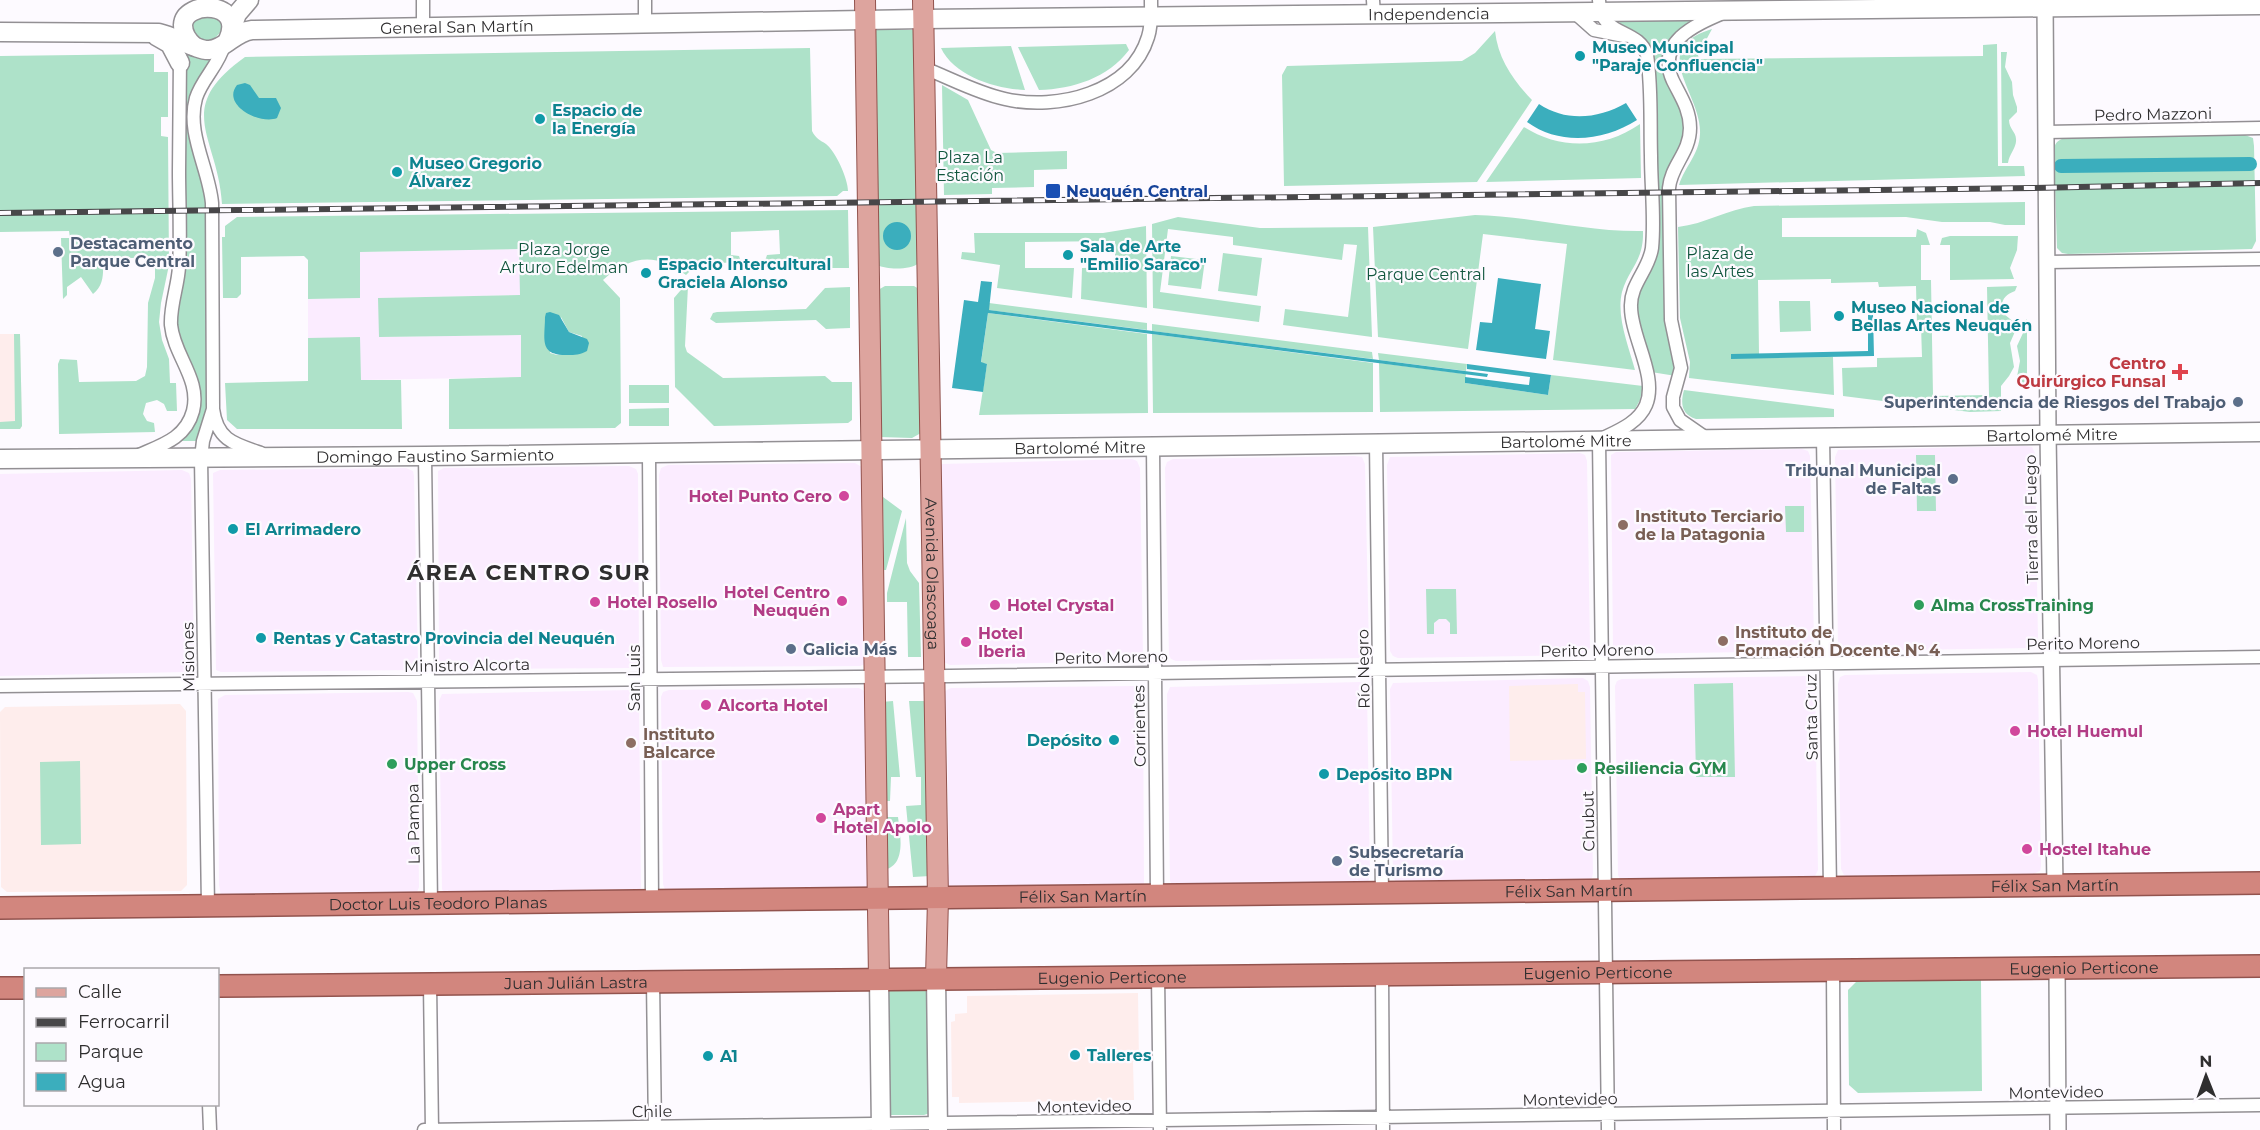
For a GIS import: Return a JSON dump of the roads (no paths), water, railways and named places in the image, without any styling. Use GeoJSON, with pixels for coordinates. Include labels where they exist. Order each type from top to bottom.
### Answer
{"type":"FeatureCollection","features":[{"type":"Feature","properties":{"kind":"highway","name":"Félix San Martín"},"geometry":{"type":"LineString","coordinates":[[877,900],[2260,883]]}},
{"type":"Feature","properties":{"kind":"highway","name":"Doctor Luis Teodoro Planas"},"geometry":{"type":"LineString","coordinates":[[0,908],[877,900]]}},
{"type":"Feature","properties":{"kind":"highway","name":"Eugenio Perticone"},"geometry":{"type":"LineString","coordinates":[[936,977],[2260,966]]}},
{"type":"Feature","properties":{"kind":"highway","name":"Juan Julián Lastra"},"geometry":{"type":"LineString","coordinates":[[219,986],[936,977]]}},
{"type":"Feature","properties":{"kind":"highway"},"geometry":{"type":"LineString","coordinates":[[0,988],[24,988]]}},
{"type":"Feature","properties":{"kind":"main road"},"geometry":{"type":"LineString","coordinates":[[228,37],[237,14],[249,0]]}},
{"type":"Feature","properties":{"kind":"main road"},"geometry":{"type":"LineString","coordinates":[[865,0],[880,1128]]}},
{"type":"Feature","properties":{"kind":"main road"},"geometry":{"type":"LineString","coordinates":[[1561,0],[1576,14]]}},
{"type":"Feature","properties":{"kind":"main road"},"geometry":{"type":"LineString","coordinates":[[186,36],[189,10],[211,3],[231,17],[228,37]]}},
{"type":"Feature","properties":{"kind":"main road","name":"Independencia"},"geometry":{"type":"LineString","coordinates":[[923,10],[1374,8],[1576,14],[1599,7],[1725,12],[1822,5],[2260,5]]}},
{"type":"Feature","properties":{"kind":"main road","name":"General San Martín"},"geometry":{"type":"LineString","coordinates":[[0,33],[143,32],[186,36],[209,50],[228,37],[252,30],[866,20],[923,10]]}},
{"type":"Feature","properties":{"kind":"main road","name":"Avenida Olascoaga"},"geometry":{"type":"LineString","coordinates":[[923,10],[938,899],[936,977],[938,1127]]}},
{"type":"Feature","properties":{"kind":"main road"},"geometry":{"type":"LineString","coordinates":[[143,32],[167,41],[175,51],[180,63]]}},
{"type":"Feature","properties":{"kind":"main road","name":"Bartolomé Mitre"},"geometry":{"type":"LineString","coordinates":[[870,450],[2260,432]]}},
{"type":"Feature","properties":{"kind":"main road","name":"Domingo Faustino Sarmiento"},"geometry":{"type":"LineString","coordinates":[[0,459],[136,457],[201,459],[870,450]]}},
{"type":"Feature","properties":{"kind":"street"},"geometry":{"type":"LineString","coordinates":[[423,0],[423,27]]}},
{"type":"Feature","properties":{"kind":"street"},"geometry":{"type":"LineString","coordinates":[[645,0],[645,24]]}},
{"type":"Feature","properties":{"kind":"street","name":"Tierra del Fuego"},"geometry":{"type":"LineString","coordinates":[[2045,4],[2046,262],[2055,886]]}},
{"type":"Feature","properties":{"kind":"street"},"geometry":{"type":"LineString","coordinates":[[1599,7],[1615,28],[1643,46],[1648,60],[1652,244],[1648,263],[1632,294],[1630,309],[1646,373],[1647,403],[1630,423],[1599,440]]}},
{"type":"Feature","properties":{"kind":"street"},"geometry":{"type":"LineString","coordinates":[[924,68],[1007,100],[1036,102],[1064,100],[1092,93],[1125,73],[1143,50],[1149,34],[1151,9]]}},
{"type":"Feature","properties":{"kind":"street"},"geometry":{"type":"LineString","coordinates":[[1707,439],[1680,420],[1673,407],[1673,397],[1681,368],[1671,320],[1669,188],[1672,175],[1686,152],[1690,130],[1688,112],[1671,76],[1670,61],[1673,47],[1682,35],[1693,27],[1725,12]]}},
{"type":"Feature","properties":{"kind":"street"},"geometry":{"type":"LineString","coordinates":[[1576,14],[1594,30],[1606,34],[1628,36]]}},
{"type":"Feature","properties":{"kind":"street"},"geometry":{"type":"LineString","coordinates":[[136,457],[177,437],[186,427],[194,408],[192,379],[176,346],[171,321],[180,267],[178,91],[180,63],[186,36]]}},
{"type":"Feature","properties":{"kind":"street"},"geometry":{"type":"LineString","coordinates":[[228,37],[218,62],[199,92],[194,113],[194,129],[210,183],[212,203],[213,408],[216,426],[226,438],[235,444],[274,458]]}},
{"type":"Feature","properties":{"kind":"street","name":"Pedro Mazzoni"},"geometry":{"type":"LineString","coordinates":[[2046,132],[2260,128]]}},
{"type":"Feature","properties":{"kind":"street"},"geometry":{"type":"LineString","coordinates":[[2046,262],[2260,259]]}},
{"type":"Feature","properties":{"kind":"street","name":"Misiones"},"geometry":{"type":"LineString","coordinates":[[208,906],[201,459],[203,441],[213,408]]}},
{"type":"Feature","properties":{"kind":"street","name":"Santa Cruz"},"geometry":{"type":"LineString","coordinates":[[1823,437],[1830,888]]}},
{"type":"Feature","properties":{"kind":"street","name":"Chubut"},"geometry":{"type":"LineString","coordinates":[[1599,440],[1608,1130]]}},
{"type":"Feature","properties":{"kind":"street","name":"Río Negro"},"geometry":{"type":"LineString","coordinates":[[1376,443],[1382,894]]}},
{"type":"Feature","properties":{"kind":"street","name":"Corrientes"},"geometry":{"type":"LineString","coordinates":[[1153,446],[1157,896]]}},
{"type":"Feature","properties":{"kind":"street","name":"San Luis"},"geometry":{"type":"LineString","coordinates":[[649,453],[652,902]]}},
{"type":"Feature","properties":{"kind":"street","name":"La Pampa"},"geometry":{"type":"LineString","coordinates":[[425,456],[431,904]]}},
{"type":"Feature","properties":{"kind":"street","name":"Perito Moreno"},"geometry":{"type":"LineString","coordinates":[[934,676],[2260,657]]}},
{"type":"Feature","properties":{"kind":"street","name":"Ministro Alcorta"},"geometry":{"type":"LineString","coordinates":[[0,686],[934,676]]}},
{"type":"Feature","properties":{"kind":"street"},"geometry":{"type":"LineString","coordinates":[[2057,968],[2058,1130]]}},
{"type":"Feature","properties":{"kind":"street"},"geometry":{"type":"LineString","coordinates":[[1833,969],[1834,1130]]}},
{"type":"Feature","properties":{"kind":"street"},"geometry":{"type":"LineString","coordinates":[[1382,973],[1383,1124]]}},
{"type":"Feature","properties":{"kind":"street"},"geometry":{"type":"LineString","coordinates":[[1158,975],[1160,1126]]}},
{"type":"Feature","properties":{"kind":"street"},"geometry":{"type":"LineString","coordinates":[[653,981],[655,1129]]}},
{"type":"Feature","properties":{"kind":"street"},"geometry":{"type":"LineString","coordinates":[[430,984],[432,1130]]}},
{"type":"Feature","properties":{"kind":"street"},"geometry":{"type":"LineString","coordinates":[[209,1106],[210,1130]]}},
{"type":"Feature","properties":{"kind":"street","name":"Montevideo"},"geometry":{"type":"LineString","coordinates":[[880,1128],[1383,1124],[1607,1115],[2260,1106]]}},
{"type":"Feature","properties":{"kind":"street","name":"Chile"},"geometry":{"type":"LineString","coordinates":[[424,1130],[880,1128]]}},
{"type":"Feature","properties":{"kind":"water"},"geometry":{"type":"Polygon","coordinates":[[[245,83],[250,85],[259,98],[276,98],[281,108],[277,118],[261,119],[238,106],[233,92],[237,85],[245,83]]]}},
{"type":"Feature","properties":{"kind":"water"},"geometry":{"type":"Polygon","coordinates":[[[1626,103],[1637,120],[1611,133],[1596,136],[1582,138],[1553,135],[1527,122],[1539,104],[1560,114],[1582,116],[1604,112],[1626,103]]]}},
{"type":"Feature","properties":{"kind":"water"},"geometry":{"type":"Polygon","coordinates":[[[897,222],[907,226],[911,236],[907,246],[897,250],[887,246],[883,236],[887,226],[897,222]]]}},
{"type":"Feature","properties":{"kind":"water"},"geometry":{"type":"Polygon","coordinates":[[[1498,278],[1541,284],[1535,329],[1550,331],[1546,359],[1476,350],[1480,322],[1492,323],[1498,278]]]}},
{"type":"Feature","properties":{"kind":"water"},"geometry":{"type":"Polygon","coordinates":[[[981,281],[992,282],[989,310],[1488,374],[1487,377],[988,313],[981,362],[987,364],[983,392],[952,388],[964,300],[978,302],[981,281]]]}},
{"type":"Feature","properties":{"kind":"water"},"geometry":{"type":"Polygon","coordinates":[[[546,313],[559,315],[569,332],[587,339],[589,343],[587,351],[558,355],[548,349],[544,339],[545,317],[546,313]]]}},
{"type":"Feature","properties":{"kind":"water"},"geometry":{"type":"Polygon","coordinates":[[[1873,314],[1874,356],[1731,359],[1731,354],[1868,351],[1868,315],[1873,314]]]}},
{"type":"Feature","properties":{"kind":"water"},"geometry":{"type":"Polygon","coordinates":[[[1467,364],[1551,375],[1548,395],[1465,383],[1465,377],[1529,385],[1530,377],[1467,369],[1467,364]]]}},
{"type":"Feature","properties":{"kind":"waterway"},"geometry":{"type":"LineString","coordinates":[[2061,166],[2250,164]]}},
{"type":"Feature","properties":{"kind":"railway"},"geometry":{"type":"LineString","coordinates":[[0,213],[2034,188],[2260,183]]}},
{"type":"Feature","properties":{"kind":"place","name":"Museo Municipal \"Paraje Confluencia\""},"geometry":{"type":"Point","coordinates":[1580,56]}},
{"type":"Feature","properties":{"kind":"place","name":"Espacio de la Energía"},"geometry":{"type":"Point","coordinates":[540,119]}},
{"type":"Feature","properties":{"kind":"place","name":"Museo Gregorio Álvarez"},"geometry":{"type":"Point","coordinates":[397,172]}},
{"type":"Feature","properties":{"kind":"place","name":"Neuquén Central"},"geometry":{"type":"Point","coordinates":[1053,191]}},
{"type":"Feature","properties":{"kind":"place","name":"Destacamento Parque Central"},"geometry":{"type":"Point","coordinates":[58,252]}},
{"type":"Feature","properties":{"kind":"place","name":"Sala de Arte \"Emilio Saraco\""},"geometry":{"type":"Point","coordinates":[1068,255]}},
{"type":"Feature","properties":{"kind":"place","name":"Espacio Intercultural Graciela Alonso"},"geometry":{"type":"Point","coordinates":[646,273]}},
{"type":"Feature","properties":{"kind":"place","name":"Museo Nacional de Bellas Artes Neuquén"},"geometry":{"type":"Point","coordinates":[1839,316]}},
{"type":"Feature","properties":{"kind":"place","name":"Centro Quirúrgico Funsal"},"geometry":{"type":"Point","coordinates":[2180,372]}},
{"type":"Feature","properties":{"kind":"place","name":"Superintendencia de Riesgos del Trabajo"},"geometry":{"type":"Point","coordinates":[2238,402]}},
{"type":"Feature","properties":{"kind":"place","name":"Tribunal Municipal de Faltas"},"geometry":{"type":"Point","coordinates":[1953,479]}},
{"type":"Feature","properties":{"kind":"place","name":"Hotel Punto Cero"},"geometry":{"type":"Point","coordinates":[844,496]}},
{"type":"Feature","properties":{"kind":"place","name":"Instituto Terciario de la Patagonia"},"geometry":{"type":"Point","coordinates":[1623,525]}},
{"type":"Feature","properties":{"kind":"place","name":"El Arrimadero"},"geometry":{"type":"Point","coordinates":[233,529]}},
{"type":"Feature","properties":{"kind":"place","name":"Hotel Centro Neuquén"},"geometry":{"type":"Point","coordinates":[842,601]}},
{"type":"Feature","properties":{"kind":"place","name":"Hotel Rosello"},"geometry":{"type":"Point","coordinates":[595,602]}},
{"type":"Feature","properties":{"kind":"place","name":"Hotel Crystal"},"geometry":{"type":"Point","coordinates":[995,605]}},
{"type":"Feature","properties":{"kind":"place","name":"Alma CrossTraining"},"geometry":{"type":"Point","coordinates":[1919,605]}},
{"type":"Feature","properties":{"kind":"place","name":"Rentas y Catastro Provincia del Neuquén"},"geometry":{"type":"Point","coordinates":[261,638]}},
{"type":"Feature","properties":{"kind":"place","name":"Instituto de Formación Docente N° 4"},"geometry":{"type":"Point","coordinates":[1723,641]}},
{"type":"Feature","properties":{"kind":"place","name":"Hotel Iberia"},"geometry":{"type":"Point","coordinates":[966,642]}},
{"type":"Feature","properties":{"kind":"place","name":"Galicia Más"},"geometry":{"type":"Point","coordinates":[791,649]}},
{"type":"Feature","properties":{"kind":"place","name":"Alcorta Hotel"},"geometry":{"type":"Point","coordinates":[706,705]}},
{"type":"Feature","properties":{"kind":"place","name":"Hotel Huemul"},"geometry":{"type":"Point","coordinates":[2015,731]}},
{"type":"Feature","properties":{"kind":"place","name":"Depósito"},"geometry":{"type":"Point","coordinates":[1114,740]}},
{"type":"Feature","properties":{"kind":"place","name":"Instituto Balcarce"},"geometry":{"type":"Point","coordinates":[631,743]}},
{"type":"Feature","properties":{"kind":"place","name":"Upper Cross"},"geometry":{"type":"Point","coordinates":[392,764]}},
{"type":"Feature","properties":{"kind":"place","name":"Resiliencia GYM"},"geometry":{"type":"Point","coordinates":[1582,768]}},
{"type":"Feature","properties":{"kind":"place","name":"Depósito BPN"},"geometry":{"type":"Point","coordinates":[1324,774]}},
{"type":"Feature","properties":{"kind":"place","name":"Apart Hotel Apolo"},"geometry":{"type":"Point","coordinates":[821,818]}},
{"type":"Feature","properties":{"kind":"place","name":"Hostel Itahue"},"geometry":{"type":"Point","coordinates":[2027,849]}},
{"type":"Feature","properties":{"kind":"place","name":"Subsecretaría de Turismo"},"geometry":{"type":"Point","coordinates":[1337,861]}},
{"type":"Feature","properties":{"kind":"place","name":"Talleres"},"geometry":{"type":"Point","coordinates":[1075,1055]}},
{"type":"Feature","properties":{"kind":"place","name":"A1"},"geometry":{"type":"Point","coordinates":[708,1056]}},
{"type":"Feature","properties":{"kind":"district","name":"ÁREA CENTRO SUR"},"geometry":{"type":"Point","coordinates":[529,572]}},
{"type":"Feature","properties":{"kind":"park label","name":"Plaza La Estación"},"geometry":{"type":"Point","coordinates":[970,166]}},
{"type":"Feature","properties":{"kind":"park label","name":"Plaza Jorge Arturo Edelman"},"geometry":{"type":"Point","coordinates":[564,258]}},
{"type":"Feature","properties":{"kind":"park label","name":"Plaza de las Artes"},"geometry":{"type":"Point","coordinates":[1720,262]}},
{"type":"Feature","properties":{"kind":"park label","name":"Parque Central"},"geometry":{"type":"Point","coordinates":[1426,274]}}]}
